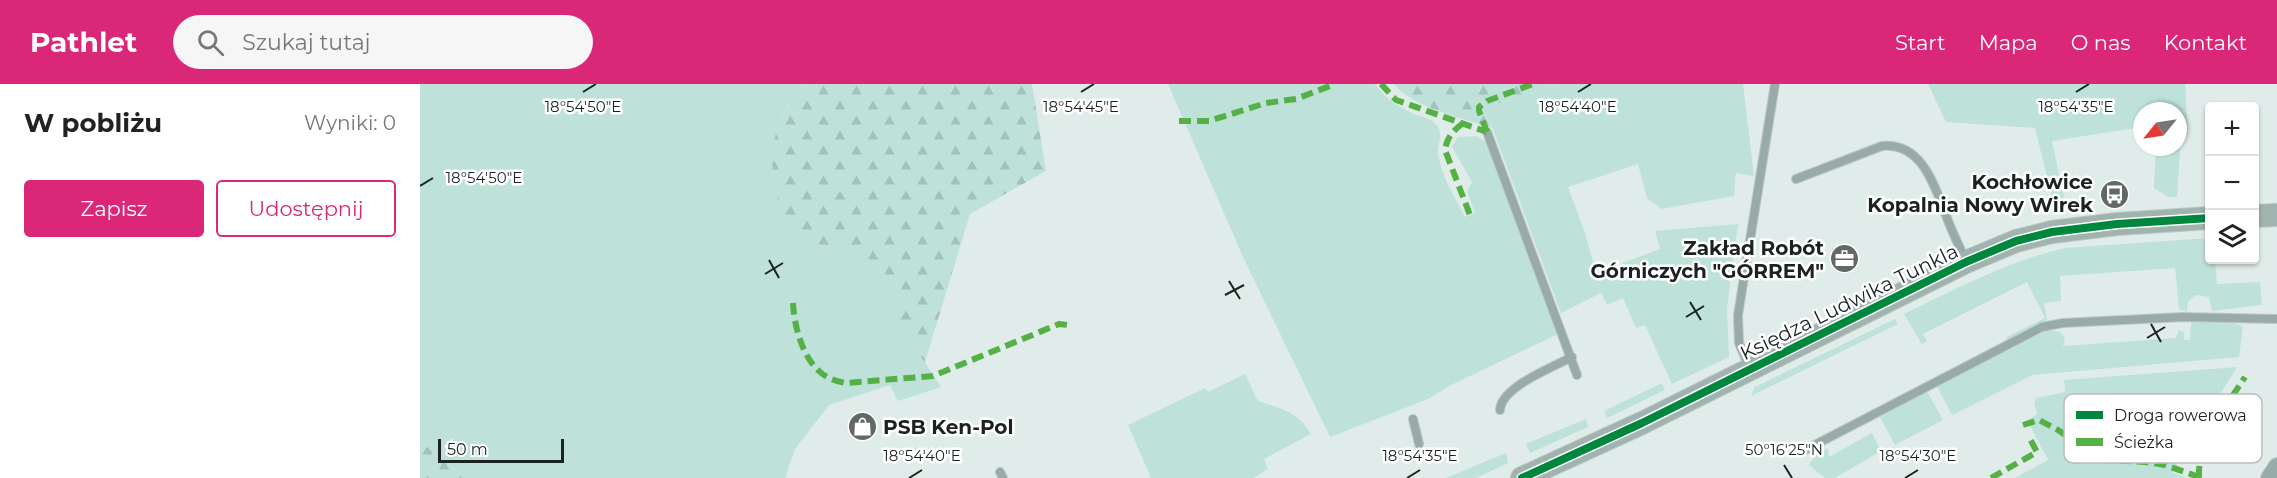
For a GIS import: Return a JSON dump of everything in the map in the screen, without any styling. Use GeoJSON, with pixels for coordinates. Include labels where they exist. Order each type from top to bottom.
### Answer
{"type":"FeatureCollection","features":[{"type":"Feature","properties":{"kind":"street"},"geometry":{"type":"LineString","coordinates":[[2259,216],[2277,215]]}},
{"type":"Feature","properties":{"kind":"street","name":"Księdza Ludwika Tunkla"},"geometry":{"type":"LineString","coordinates":[[1522,478],[1642,423],[1966,262],[2016,241],[2071,228],[2205,219]]}},
{"type":"Feature","properties":{"kind":"street"},"geometry":{"type":"LineString","coordinates":[[2269,478],[2277,466]]}},
{"type":"Feature","properties":{"kind":"lane"},"geometry":{"type":"LineString","coordinates":[[1750,370],[1739,343],[1738,315],[1775,84]]}},
{"type":"Feature","properties":{"kind":"lane"},"geometry":{"type":"LineString","coordinates":[[1487,132],[1577,375]]}},
{"type":"Feature","properties":{"kind":"lane"},"geometry":{"type":"LineString","coordinates":[[1796,179],[1882,146],[1893,145],[1904,148],[1925,167],[1936,187],[1966,262]]}},
{"type":"Feature","properties":{"kind":"lane"},"geometry":{"type":"LineString","coordinates":[[1805,450],[2042,327],[2063,323],[2183,317],[2277,319]]}},
{"type":"Feature","properties":{"kind":"lane"},"geometry":{"type":"LineString","coordinates":[[1500,410],[1500,403],[1505,396],[1528,379],[1572,357]]}},
{"type":"Feature","properties":{"kind":"lane"},"geometry":{"type":"LineString","coordinates":[[1413,419],[1419,444]]}},
{"type":"Feature","properties":{"kind":"green space"},"geometry":{"type":"Polygon","coordinates":[[[420,84],[808,84],[789,104],[780,120],[774,181],[784,217],[820,251],[840,247],[858,249],[873,263],[886,278],[914,350],[925,362],[941,387],[898,401],[890,385],[829,405],[795,449],[785,478],[466,478],[420,441],[420,84]]]}},
{"type":"Feature","properties":{"kind":"green space"},"geometry":{"type":"Polygon","coordinates":[[[808,84],[1032,84],[1046,171],[970,214],[925,362],[914,350],[902,326],[886,278],[873,263],[857,249],[840,247],[820,251],[803,248],[784,216],[777,197],[774,178],[772,159],[774,140],[789,105],[808,84]]]}},
{"type":"Feature","properties":{"kind":"green space"},"geometry":{"type":"Polygon","coordinates":[[[1168,84],[1375,84],[1397,105],[1430,120],[1438,127],[1440,134],[1438,153],[1442,170],[1465,217],[1475,213],[1467,191],[1472,182],[1452,147],[1458,137],[1476,136],[1488,143],[1558,334],[1451,385],[1428,399],[1330,437],[1243,257],[1168,84]]]}},
{"type":"Feature","properties":{"kind":"green space"},"geometry":{"type":"Polygon","coordinates":[[[1394,84],[1556,84],[1485,108],[1492,128],[1425,106],[1402,92],[1394,84]]]}},
{"type":"Feature","properties":{"kind":"green space"},"geometry":{"type":"Polygon","coordinates":[[[1556,84],[1743,84],[1754,176],[1736,173],[1734,196],[1661,209],[1647,198],[1638,164],[1568,187],[1585,233],[1596,273],[1660,249],[1655,231],[1738,224],[1727,308],[1729,357],[1672,384],[1645,325],[1636,328],[1623,298],[1607,305],[1601,293],[1561,313],[1485,108],[1556,84]]]}},
{"type":"Feature","properties":{"kind":"green space"},"geometry":{"type":"Polygon","coordinates":[[[1928,84],[2185,84],[2186,102],[2133,102],[2133,128],[2052,141],[2066,207],[2055,209],[2035,128],[1946,122],[1928,84]]]}},
{"type":"Feature","properties":{"kind":"green space"},"geometry":{"type":"Polygon","coordinates":[[[2156,156],[2180,156],[2177,197],[2168,197],[2154,188],[2156,156]]]}},
{"type":"Feature","properties":{"kind":"green space"},"geometry":{"type":"Polygon","coordinates":[[[2205,238],[2205,264],[2215,264],[2217,284],[2260,282],[2262,305],[2212,311],[2209,297],[2196,295],[2188,302],[2187,312],[2179,309],[2175,268],[2060,276],[2061,301],[2044,303],[2047,320],[2007,340],[2007,337],[2045,318],[2027,282],[1923,334],[1927,341],[1922,344],[1904,314],[2003,268],[2065,248],[2205,238]]]}},
{"type":"Feature","properties":{"kind":"green space"},"geometry":{"type":"Polygon","coordinates":[[[1895,319],[1898,324],[1751,396],[1755,387],[1895,319]]]}},
{"type":"Feature","properties":{"kind":"green space"},"geometry":{"type":"Polygon","coordinates":[[[2191,321],[2230,321],[2243,327],[2239,357],[2032,375],[1952,415],[1937,386],[2048,330],[2060,332],[2065,338],[2063,346],[2176,338],[2179,330],[2184,332],[2184,340],[2190,340],[2191,321]]]}},
{"type":"Feature","properties":{"kind":"green space"},"geometry":{"type":"Polygon","coordinates":[[[2237,367],[2220,394],[2064,394],[2064,463],[2178,463],[2172,472],[2186,478],[2015,478],[2048,460],[2027,420],[2038,414],[2034,405],[2036,398],[2065,392],[2064,380],[2237,367]]]}},
{"type":"Feature","properties":{"kind":"green space"},"geometry":{"type":"Polygon","coordinates":[[[1245,374],[1258,401],[1295,416],[1311,434],[1264,459],[1268,469],[1253,478],[1151,478],[1128,425],[1205,388],[1208,392],[1245,374]]]}},
{"type":"Feature","properties":{"kind":"green space"},"geometry":{"type":"Polygon","coordinates":[[[1662,383],[1665,390],[1607,418],[1604,411],[1662,383]]]}},
{"type":"Feature","properties":{"kind":"green space"},"geometry":{"type":"Polygon","coordinates":[[[1927,391],[1943,420],[1895,445],[1880,417],[1927,391]]]}},
{"type":"Feature","properties":{"kind":"green space"},"geometry":{"type":"Polygon","coordinates":[[[1586,419],[1588,427],[1530,453],[1526,444],[1586,419]]]}},
{"type":"Feature","properties":{"kind":"green space"},"geometry":{"type":"Polygon","coordinates":[[[1872,433],[1881,451],[1835,478],[1825,478],[1809,465],[1816,455],[1828,448],[1829,457],[1872,433]]]}},
{"type":"Feature","properties":{"kind":"green space"},"geometry":{"type":"Polygon","coordinates":[[[420,441],[466,478],[420,478],[420,441]]]}},
{"type":"Feature","properties":{"kind":"green space"},"geometry":{"type":"Polygon","coordinates":[[[1506,453],[1508,463],[1476,478],[1446,478],[1506,453]]]}},
{"type":"Feature","properties":{"kind":"marked path"},"geometry":{"type":"LineString","coordinates":[[1179,121],[1209,121],[1266,103],[1296,99],[1335,84]]}},
{"type":"Feature","properties":{"kind":"marked path"},"geometry":{"type":"LineString","coordinates":[[1381,84],[1396,100],[1487,132]]}},
{"type":"Feature","properties":{"kind":"marked path"},"geometry":{"type":"LineString","coordinates":[[1487,132],[1479,107],[1487,101],[1533,84]]}},
{"type":"Feature","properties":{"kind":"marked path"},"geometry":{"type":"LineString","coordinates":[[1463,123],[1451,135],[1445,150],[1470,215]]}},
{"type":"Feature","properties":{"kind":"marked path"},"geometry":{"type":"LineString","coordinates":[[793,303],[797,330],[813,365],[825,376],[845,383],[933,376],[1059,324],[1068,325]]}},
{"type":"Feature","properties":{"kind":"marked path"},"geometry":{"type":"LineString","coordinates":[[2234,394],[2245,377]]}},
{"type":"Feature","properties":{"kind":"marked path"},"geometry":{"type":"LineString","coordinates":[[2023,425],[2039,420],[2064,434]]}},
{"type":"Feature","properties":{"kind":"marked path"},"geometry":{"type":"LineString","coordinates":[[1991,478],[2037,452],[2029,437]]}},
{"type":"Feature","properties":{"kind":"marked path"},"geometry":{"type":"LineString","coordinates":[[2152,463],[2165,465],[2199,477]]}},
{"type":"Feature","properties":{"kind":"marked path"},"geometry":{"type":"LineString","coordinates":[[2199,478],[2200,463]]}},
{"type":"Feature","properties":{"kind":"cycle path"},"geometry":{"type":"LineString","coordinates":[[1522,478],[1642,423],[1966,262],[2016,241],[2052,232],[2117,224],[2205,218]]}},
{"type":"Feature","properties":{"kind":"place","name":"Kochłowice Kopalnia Nowy Wirek"},"geometry":{"type":"Point","coordinates":[2114,194]}},
{"type":"Feature","properties":{"kind":"place","name":"Zakład Robót Górniczych \"GÓRREM\""},"geometry":{"type":"Point","coordinates":[1845,259]}},
{"type":"Feature","properties":{"kind":"place","name":"PSB Ken-Pol"},"geometry":{"type":"Point","coordinates":[862,427]}}]}
